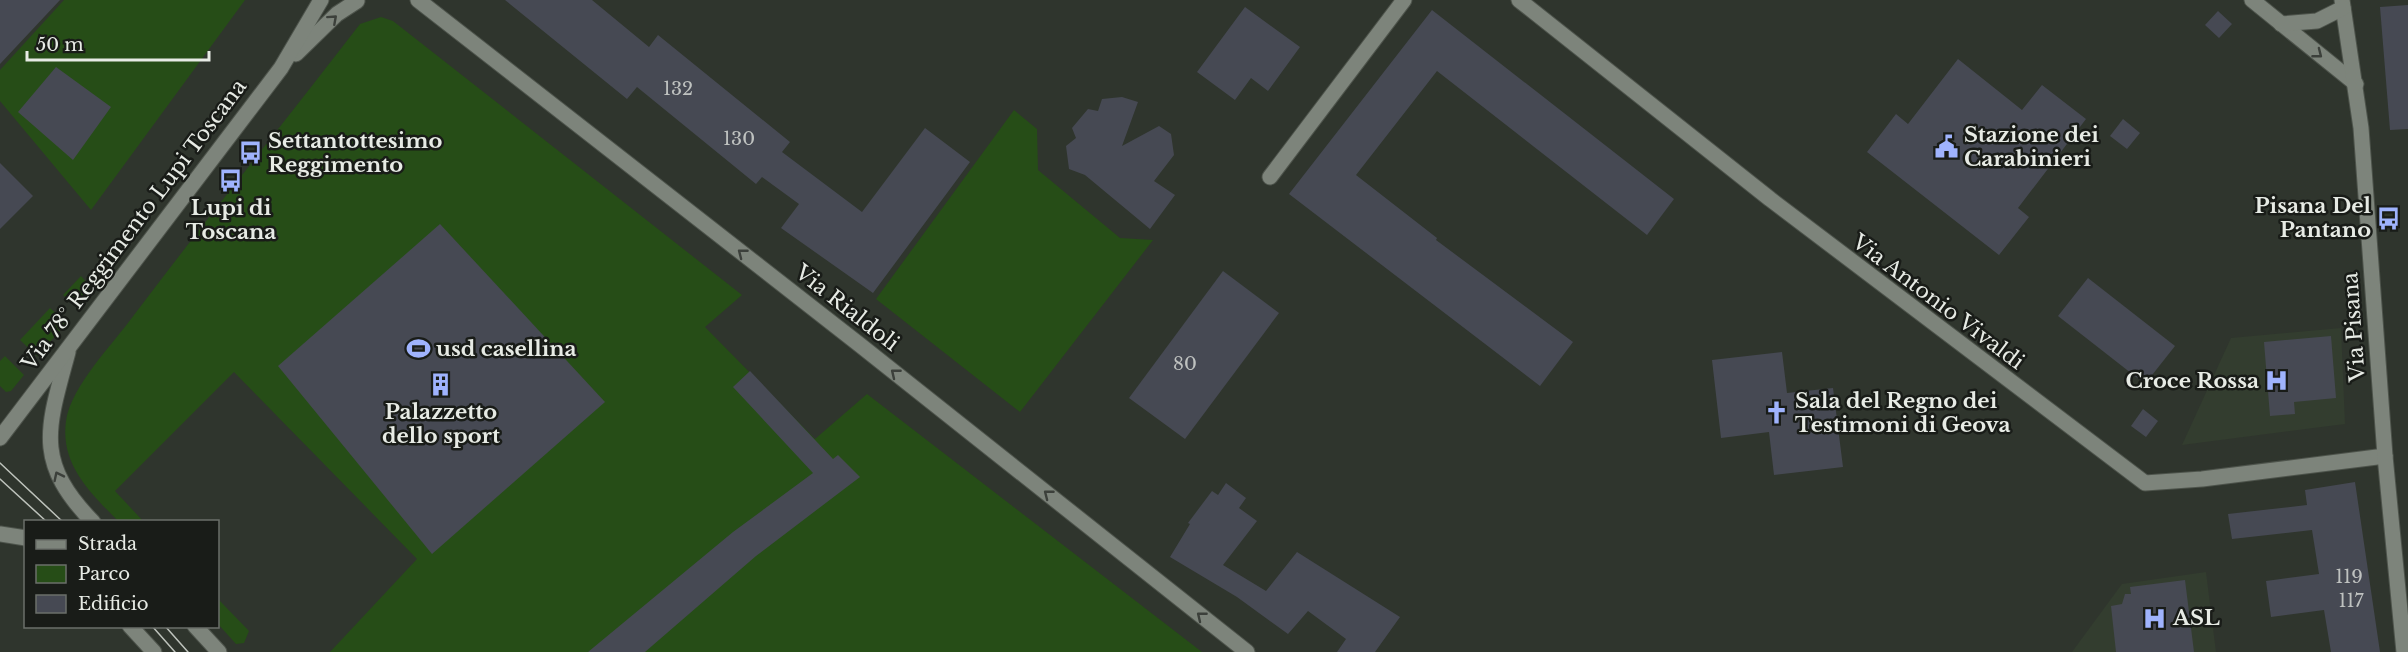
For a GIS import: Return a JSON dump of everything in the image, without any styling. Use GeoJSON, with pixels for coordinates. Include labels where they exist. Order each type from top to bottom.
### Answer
{"type":"FeatureCollection","features":[{"type":"Feature","properties":{"kind":"street","name":"Via 78° Reggimento Lupi Toscana"},"geometry":{"type":"LineString","coordinates":[[0,438],[281,68],[321,0]]}},
{"type":"Feature","properties":{"kind":"street","name":"Via 78° Reggimento Lupi Toscana"},"geometry":{"type":"LineString","coordinates":[[281,68],[337,14],[357,0]]}},
{"type":"Feature","properties":{"kind":"street","name":"Via Rialdoli"},"geometry":{"type":"LineString","coordinates":[[418,0],[860,345],[1247,652]]}},
{"type":"Feature","properties":{"kind":"street"},"geometry":{"type":"LineString","coordinates":[[1270,177],[1404,0]]}},
{"type":"Feature","properties":{"kind":"street","name":"Via Antonio Vivaldi"},"geometry":{"type":"LineString","coordinates":[[1519,0],[1770,199],[2145,483],[2202,479],[2385,456]]}},
{"type":"Feature","properties":{"kind":"street"},"geometry":{"type":"LineString","coordinates":[[2252,0],[2356,84]]}},
{"type":"Feature","properties":{"kind":"street"},"geometry":{"type":"LineString","coordinates":[[2281,24],[2317,21],[2342,4]]}},
{"type":"Feature","properties":{"kind":"street","name":"Via Pisana"},"geometry":{"type":"LineString","coordinates":[[2342,4],[2356,84],[2385,456],[2404,652]]}},
{"type":"Feature","properties":{"kind":"street"},"geometry":{"type":"LineString","coordinates":[[69,346],[53,411],[50,447],[60,481],[76,504],[91,520]]}},
{"type":"Feature","properties":{"kind":"street"},"geometry":{"type":"LineString","coordinates":[[0,534],[24,538]]}},
{"type":"Feature","properties":{"kind":"street"},"geometry":{"type":"LineString","coordinates":[[131,628],[154,652]]}},
{"type":"Feature","properties":{"kind":"street"},"geometry":{"type":"LineString","coordinates":[[196,628],[219,652]]}},
{"type":"Feature","properties":{"kind":"shaded area","name":"Croce Rossa"},"geometry":{"type":"Polygon","coordinates":[[[2341,328],[2345,424],[2182,445],[2231,338],[2341,328]]]}},
{"type":"Feature","properties":{"kind":"shaded area","name":"ASL"},"geometry":{"type":"Polygon","coordinates":[[[2206,572],[2216,652],[2072,652],[2122,584],[2206,572]]]}},
{"type":"Feature","properties":{"kind":"green space"},"geometry":{"type":"Polygon","coordinates":[[[64,0],[245,0],[91,210],[0,101],[0,70],[64,0]]]}},
{"type":"Feature","properties":{"kind":"green space","name":"usd casellina"},"geometry":{"type":"Polygon","coordinates":[[[381,17],[393,21],[742,295],[705,327],[815,439],[867,394],[1202,652],[330,652],[417,559],[234,372],[115,491],[142,520],[117,520],[88,489],[73,465],[65,437],[69,408],[94,366],[360,24],[381,17]]]}},
{"type":"Feature","properties":{"kind":"green space"},"geometry":{"type":"Polygon","coordinates":[[[1014,110],[1037,129],[1038,170],[1120,238],[1153,240],[1020,412],[876,299],[1014,110]]]}},
{"type":"Feature","properties":{"kind":"green space"},"geometry":{"type":"Polygon","coordinates":[[[81,276],[93,290],[77,307],[63,295],[81,276]]]}},
{"type":"Feature","properties":{"kind":"green space"},"geometry":{"type":"Polygon","coordinates":[[[50,308],[67,323],[37,356],[20,340],[50,308]]]}},
{"type":"Feature","properties":{"kind":"green space"},"geometry":{"type":"Polygon","coordinates":[[[5,356],[24,375],[11,391],[6,392],[0,386],[0,361],[5,356]]]}},
{"type":"Feature","properties":{"kind":"green space"},"geometry":{"type":"Polygon","coordinates":[[[219,600],[249,631],[244,643],[236,644],[219,625],[219,600]]]}},
{"type":"Feature","properties":{"kind":"building"},"geometry":{"type":"Polygon","coordinates":[[[0,0],[60,0],[0,64],[0,0]]]}},
{"type":"Feature","properties":{"kind":"building"},"geometry":{"type":"Polygon","coordinates":[[[505,0],[592,0],[649,47],[658,35],[790,142],[782,152],[862,212],[925,128],[970,162],[873,293],[781,228],[799,204],[762,177],[756,184],[637,87],[627,99],[505,0]]]}},
{"type":"Feature","properties":{"kind":"building"},"geometry":{"type":"Polygon","coordinates":[[[2408,5],[2408,129],[2390,130],[2380,7],[2408,5]]]}},
{"type":"Feature","properties":{"kind":"building"},"geometry":{"type":"Polygon","coordinates":[[[1245,7],[1300,47],[1268,91],[1251,78],[1235,100],[1197,72],[1245,7]]]}},
{"type":"Feature","properties":{"kind":"building"},"geometry":{"type":"Polygon","coordinates":[[[1432,10],[1674,199],[1647,235],[1437,71],[1356,175],[1437,238],[1436,240],[1573,342],[1540,386],[1289,194],[1432,10]]]}},
{"type":"Feature","properties":{"kind":"building"},"geometry":{"type":"Polygon","coordinates":[[[2218,11],[2232,24],[2219,38],[2205,25],[2218,11]]]}},
{"type":"Feature","properties":{"kind":"building"},"geometry":{"type":"Polygon","coordinates":[[[1958,59],[2022,110],[2042,85],[2086,119],[2018,208],[2029,217],[1999,255],[1867,152],[1896,114],[1908,124],[1958,59]]]}},
{"type":"Feature","properties":{"kind":"building"},"geometry":{"type":"Polygon","coordinates":[[[56,67],[111,107],[73,160],[18,112],[56,67]]]}},
{"type":"Feature","properties":{"kind":"building"},"geometry":{"type":"Polygon","coordinates":[[[1122,97],[1138,102],[1122,146],[1159,126],[1171,134],[1174,155],[1154,181],[1175,195],[1150,229],[1085,175],[1069,169],[1066,146],[1076,138],[1072,128],[1088,109],[1098,111],[1102,99],[1122,97]]]}},
{"type":"Feature","properties":{"kind":"building"},"geometry":{"type":"Polygon","coordinates":[[[2123,119],[2140,133],[2127,149],[2110,136],[2123,119]]]}},
{"type":"Feature","properties":{"kind":"building"},"geometry":{"type":"Polygon","coordinates":[[[0,163],[33,196],[0,229],[0,163]]]}},
{"type":"Feature","properties":{"kind":"building","name":"Palazzetto dello sport"},"geometry":{"type":"Polygon","coordinates":[[[440,224],[605,402],[432,554],[278,366],[440,224]]]}},
{"type":"Feature","properties":{"kind":"building"},"geometry":{"type":"Polygon","coordinates":[[[1223,271],[1279,313],[1185,439],[1129,398],[1223,271]]]}},
{"type":"Feature","properties":{"kind":"building"},"geometry":{"type":"Polygon","coordinates":[[[2088,278],[2175,346],[2145,384],[2058,316],[2088,278]]]}},
{"type":"Feature","properties":{"kind":"building"},"geometry":{"type":"Polygon","coordinates":[[[2331,336],[2336,398],[2294,402],[2295,414],[2270,416],[2264,342],[2331,336]]]}},
{"type":"Feature","properties":{"kind":"building","name":"Sala del Regno dei Testimoni di Geova"},"geometry":{"type":"Polygon","coordinates":[[[1782,352],[1787,393],[1833,388],[1843,467],[1774,475],[1769,432],[1721,438],[1712,360],[1782,352]]]}},
{"type":"Feature","properties":{"kind":"building"},"geometry":{"type":"Polygon","coordinates":[[[750,371],[833,459],[838,455],[860,477],[756,556],[645,652],[588,652],[733,532],[813,473],[733,387],[750,371]]]}},
{"type":"Feature","properties":{"kind":"building"},"geometry":{"type":"Polygon","coordinates":[[[2143,409],[2158,421],[2146,437],[2131,426],[2143,409]]]}},
{"type":"Feature","properties":{"kind":"building"},"geometry":{"type":"Polygon","coordinates":[[[2355,482],[2380,652],[2331,652],[2324,610],[2271,617],[2266,581],[2319,574],[2312,530],[2232,539],[2228,514],[2307,505],[2305,490],[2355,482]]]}},
{"type":"Feature","properties":{"kind":"building"},"geometry":{"type":"Polygon","coordinates":[[[1226,483],[1246,498],[1239,508],[1257,521],[1223,565],[1266,591],[1297,552],[1400,617],[1375,652],[1337,652],[1346,639],[1308,611],[1288,634],[1237,597],[1170,557],[1190,524],[1188,523],[1212,491],[1218,495],[1226,483]]]}},
{"type":"Feature","properties":{"kind":"building"},"geometry":{"type":"Polygon","coordinates":[[[2185,580],[2194,652],[2116,652],[2111,606],[2122,604],[2125,594],[2131,594],[2130,587],[2185,580]]]}},
{"type":"Feature","properties":{"kind":"tram line"},"geometry":{"type":"LineString","coordinates":[[0,463],[61,520]]}},
{"type":"Feature","properties":{"kind":"tram line"},"geometry":{"type":"LineString","coordinates":[[0,479],[45,520]]}},
{"type":"Feature","properties":{"kind":"tram line"},"geometry":{"type":"LineString","coordinates":[[154,628],[175,652]]}},
{"type":"Feature","properties":{"kind":"tram line"},"geometry":{"type":"LineString","coordinates":[[167,628],[188,652]]}},
{"type":"Feature","properties":{"kind":"place","name":"Stazione dei Carabinieri"},"geometry":{"type":"Point","coordinates":[1946,147]}},
{"type":"Feature","properties":{"kind":"place","name":"Settantottesimo Reggimento"},"geometry":{"type":"Point","coordinates":[250,153]}},
{"type":"Feature","properties":{"kind":"place","name":"Lupi di Toscana"},"geometry":{"type":"Point","coordinates":[231,180]}},
{"type":"Feature","properties":{"kind":"place","name":"Pisana Del Pantano"},"geometry":{"type":"Point","coordinates":[2389,218]}},
{"type":"Feature","properties":{"kind":"place","name":"usd casellina"},"geometry":{"type":"Point","coordinates":[418,349]}},
{"type":"Feature","properties":{"kind":"place","name":"Croce Rossa"},"geometry":{"type":"Point","coordinates":[2277,381]}},
{"type":"Feature","properties":{"kind":"place","name":"Palazzetto dello sport"},"geometry":{"type":"Point","coordinates":[441,384]}},
{"type":"Feature","properties":{"kind":"place","name":"Sala del Regno dei Testimoni di Geova"},"geometry":{"type":"Point","coordinates":[1777,413]}},
{"type":"Feature","properties":{"kind":"place","name":"ASL"},"geometry":{"type":"Point","coordinates":[2155,618]}}]}
